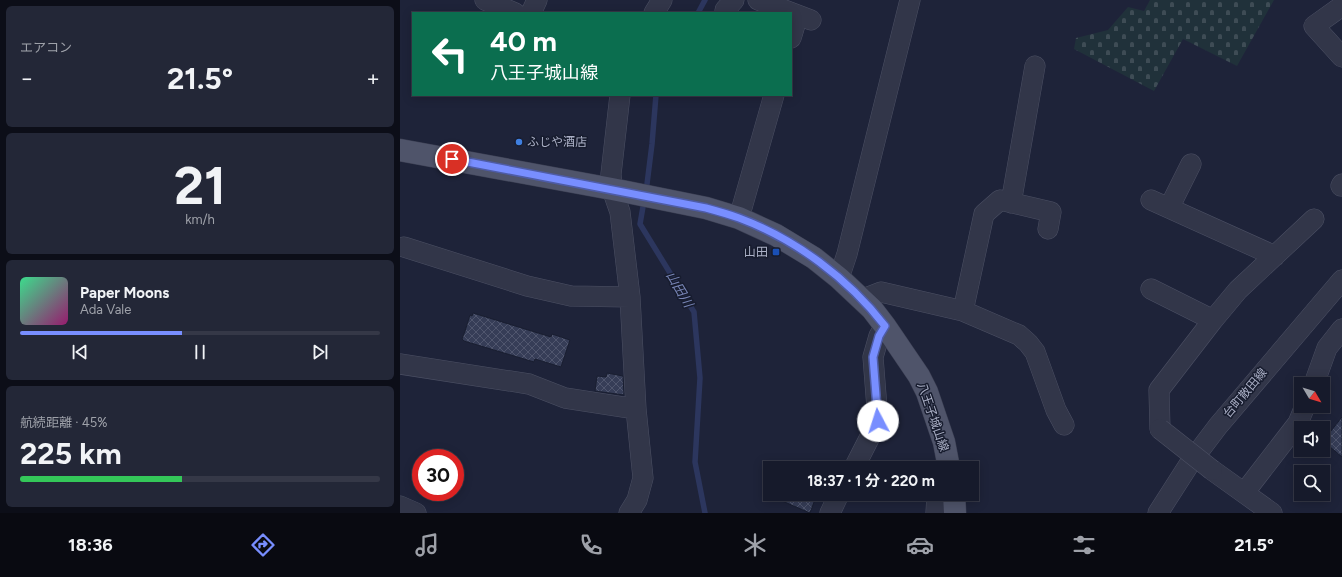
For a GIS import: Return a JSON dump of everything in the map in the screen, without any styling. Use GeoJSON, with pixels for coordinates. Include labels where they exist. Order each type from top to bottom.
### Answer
{"type":"FeatureCollection","features":[{"type":"Feature","properties":{"kind":"main road"},"geometry":{"type":"LineString","coordinates":[[400,150],[612,189]]}},
{"type":"Feature","properties":{"kind":"main road","name":"八王子城山線"},"geometry":{"type":"LineString","coordinates":[[612,189],[706,208],[738,218],[776,235],[814,258],[839,278],[872,309],[919,376],[927,392],[944,442],[948,461]]}},
{"type":"Feature","properties":{"kind":"main road"},"geometry":{"type":"LineString","coordinates":[[954,501],[955,513]]}},
{"type":"Feature","properties":{"kind":"street"},"geometry":{"type":"LineString","coordinates":[[486,0],[513,12]]}},
{"type":"Feature","properties":{"kind":"street"},"geometry":{"type":"LineString","coordinates":[[531,12],[537,0]]}},
{"type":"Feature","properties":{"kind":"street"},"geometry":{"type":"LineString","coordinates":[[655,12],[662,0]]}},
{"type":"Feature","properties":{"kind":"street"},"geometry":{"type":"LineString","coordinates":[[758,0],[790,12]]}},
{"type":"Feature","properties":{"kind":"street"},"geometry":{"type":"LineString","coordinates":[[839,278],[847,254],[910,0]]}},
{"type":"Feature","properties":{"kind":"street"},"geometry":{"type":"LineString","coordinates":[[1342,6],[1314,26],[1342,57]]}},
{"type":"Feature","properties":{"kind":"street"},"geometry":{"type":"LineString","coordinates":[[792,13],[804,17],[792,36]]}},
{"type":"Feature","properties":{"kind":"street"},"geometry":{"type":"LineString","coordinates":[[1011,203],[1035,66]]}},
{"type":"Feature","properties":{"kind":"street"},"geometry":{"type":"LineString","coordinates":[[620,96],[612,174],[612,189],[620,212],[630,297],[636,409],[643,478],[637,500],[629,513]]}},
{"type":"Feature","properties":{"kind":"street"},"geometry":{"type":"LineString","coordinates":[[738,218],[774,96]]}},
{"type":"Feature","properties":{"kind":"street"},"geometry":{"type":"LineString","coordinates":[[1169,208],[1191,164]]}},
{"type":"Feature","properties":{"kind":"street"},"geometry":{"type":"LineString","coordinates":[[963,310],[984,214],[1000,200],[1051,212],[1048,229]]}},
{"type":"Feature","properties":{"kind":"street"},"geometry":{"type":"LineString","coordinates":[[1151,200],[1274,256]]}},
{"type":"Feature","properties":{"kind":"street"},"geometry":{"type":"LineString","coordinates":[[1272,513],[1212,470],[1160,429],[1159,390],[1238,290],[1314,219]]}},
{"type":"Feature","properties":{"kind":"street"},"geometry":{"type":"LineString","coordinates":[[404,247],[527,286],[571,296],[630,297]]}},
{"type":"Feature","properties":{"kind":"street","name":"台町散田線"},"geometry":{"type":"LineString","coordinates":[[1158,513],[1190,463],[1218,426],[1342,280]]}},
{"type":"Feature","properties":{"kind":"street"},"geometry":{"type":"LineString","coordinates":[[1151,289],[1213,320]]}},
{"type":"Feature","properties":{"kind":"street"},"geometry":{"type":"LineString","coordinates":[[863,299],[881,292],[963,310],[1019,335],[1035,352],[1056,410],[1064,426]]}},
{"type":"Feature","properties":{"kind":"street"},"geometry":{"type":"LineString","coordinates":[[858,461],[878,421],[873,357],[879,336],[885,326]]}},
{"type":"Feature","properties":{"kind":"street"},"geometry":{"type":"LineString","coordinates":[[1317,377],[1327,348],[1342,329]]}},
{"type":"Feature","properties":{"kind":"street"},"geometry":{"type":"LineString","coordinates":[[400,364],[529,384],[565,398],[636,409]]}},
{"type":"Feature","properties":{"kind":"street"},"geometry":{"type":"LineString","coordinates":[[1244,493],[1298,423],[1302,413]]}},
{"type":"Feature","properties":{"kind":"street"},"geometry":{"type":"LineString","coordinates":[[830,513],[836,501]]}},
{"type":"Feature","properties":{"kind":"street"},"geometry":{"type":"LineString","coordinates":[[936,513],[937,501]]}},
{"type":"Feature","properties":{"kind":"street"},"geometry":{"type":"LineString","coordinates":[[400,506],[416,512]]}},
{"type":"Feature","properties":{"kind":"green space"},"geometry":{"type":"Polygon","coordinates":[[[1150,0],[1274,0],[1237,66],[1183,39],[1154,91],[1074,49],[1076,38],[1108,30],[1128,7],[1144,11],[1150,0]]]}},
{"type":"Feature","properties":{"kind":"building"},"geometry":{"type":"Polygon","coordinates":[[[473,313],[551,337],[552,334],[570,340],[561,367],[535,359],[534,362],[464,341],[462,339],[470,315],[472,316],[473,313]]]}},
{"type":"Feature","properties":{"kind":"building"},"geometry":{"type":"Polygon","coordinates":[[[607,373],[623,376],[624,395],[595,391],[597,376],[606,377],[607,373]]]}},
{"type":"Feature","properties":{"kind":"building"},"geometry":{"type":"Polygon","coordinates":[[[1342,417],[1342,457],[1330,447],[1330,432],[1342,417]]]}},
{"type":"Feature","properties":{"kind":"building"},"geometry":{"type":"Polygon","coordinates":[[[782,501],[814,501],[810,513],[782,501]]]}},
{"type":"Feature","properties":{"kind":"waterway","name":"山田川"},"geometry":{"type":"LineString","coordinates":[[699,12],[705,0]]}},
{"type":"Feature","properties":{"kind":"waterway","name":"山田川"},"geometry":{"type":"LineString","coordinates":[[646,192],[656,96]]}},
{"type":"Feature","properties":{"kind":"waterway","name":"山田川"},"geometry":{"type":"LineString","coordinates":[[644,201],[640,224],[694,312],[700,378],[695,462],[705,513]]}},
{"type":"Feature","properties":{"kind":"place","name":"ふじや酒店"},"geometry":{"type":"Point","coordinates":[519,142]}},
{"type":"Feature","properties":{"kind":"place","name":"山田"},"geometry":{"type":"Point","coordinates":[776,252]}},
{"type":"Feature","properties":{"kind":"route"},"geometry":{"type":"LineString","coordinates":[[452,159],[706,208],[738,218],[776,235],[814,258],[863,299],[885,326],[879,336],[873,357],[878,421]]}}]}
